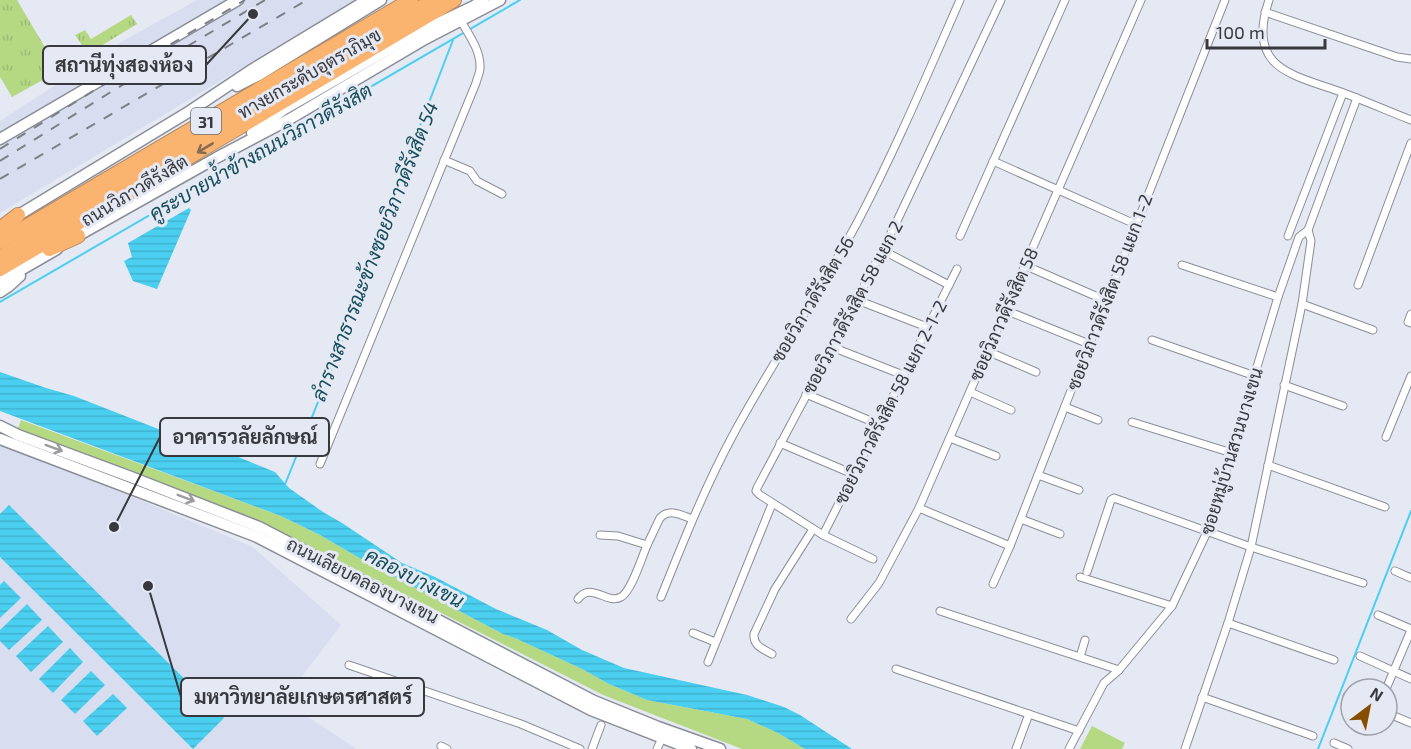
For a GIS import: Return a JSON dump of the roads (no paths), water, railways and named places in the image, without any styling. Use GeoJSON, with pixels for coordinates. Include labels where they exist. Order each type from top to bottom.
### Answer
{"type":"FeatureCollection","features":[{"type":"Feature","properties":{"kind":"highway","name":"ถนนวิภาวดีรังสิต"},"geometry":{"type":"LineString","coordinates":[[0,236],[171,132],[400,0]]}},
{"type":"Feature","properties":{"kind":"highway","name":"ทางยกระดับอุตราภิมุข"},"geometry":{"type":"LineString","coordinates":[[0,242],[411,0]]}},
{"type":"Feature","properties":{"kind":"highway","name":"ทางยกระดับอุตราภิมุข"},"geometry":{"type":"LineString","coordinates":[[0,258],[434,0]]}},
{"type":"Feature","properties":{"kind":"highway","name":"ถนนวิภาวดีรังสิต"},"geometry":{"type":"LineString","coordinates":[[0,270],[454,0]]}},
{"type":"Feature","properties":{"kind":"highway"},"geometry":{"type":"LineString","coordinates":[[0,228],[18,215]]}},
{"type":"Feature","properties":{"kind":"highway"},"geometry":{"type":"LineString","coordinates":[[0,270],[78,236]]}},
{"type":"Feature","properties":{"kind":"main road"},"geometry":{"type":"LineString","coordinates":[[0,139],[238,0]]}},
{"type":"Feature","properties":{"kind":"main road","name":"31"},"geometry":{"type":"LineString","coordinates":[[18,215],[367,0]]}},
{"type":"Feature","properties":{"kind":"main road"},"geometry":{"type":"LineString","coordinates":[[190,111],[259,75],[381,0]]}},
{"type":"Feature","properties":{"kind":"main road"},"geometry":{"type":"LineString","coordinates":[[216,158],[283,110],[417,33],[483,0]]}},
{"type":"Feature","properties":{"kind":"main road","name":"ถนนวิภาวดีรังสิต"},"geometry":{"type":"LineString","coordinates":[[0,282],[216,158],[288,120],[424,39],[465,28],[500,0]]}},
{"type":"Feature","properties":{"kind":"main road"},"geometry":{"type":"LineString","coordinates":[[0,292],[33,263]]}},
{"type":"Feature","properties":{"kind":"main road","name":"ถนนเลียบคลองบางเขน"},"geometry":{"type":"LineString","coordinates":[[0,426],[18,435],[259,527],[594,701],[720,749]]}},
{"type":"Feature","properties":{"kind":"main road","name":"ถนนเลียบคลองบางเขน"},"geometry":{"type":"LineString","coordinates":[[0,439],[255,536],[660,744],[691,749]]}},
{"type":"Feature","properties":{"kind":"street","name":"ซอยวิภาวดีรังสิต 56"},"geometry":{"type":"LineString","coordinates":[[661,597],[707,486],[738,426],[856,224],[892,152],[960,0]]}},
{"type":"Feature","properties":{"kind":"street","name":"ซอยวิภาวดีรังสิต 58 แยก 2"},"geometry":{"type":"LineString","coordinates":[[873,558],[813,529],[772,504],[756,491],[882,250],[1001,0]]}},
{"type":"Feature","properties":{"kind":"street"},"geometry":{"type":"LineString","coordinates":[[960,236],[1065,0]]}},
{"type":"Feature","properties":{"kind":"street","name":"ซอยวิภาวดีรังสิต 58"},"geometry":{"type":"LineString","coordinates":[[850,619],[879,583],[919,508],[1141,0]]}},
{"type":"Feature","properties":{"kind":"street","name":"ซอยวิภาวดีรังสิต 58 แยก 1-2"},"geometry":{"type":"LineString","coordinates":[[993,584],[1021,519],[1135,224],[1225,0]]}},
{"type":"Feature","properties":{"kind":"street"},"geometry":{"type":"LineString","coordinates":[[1269,0],[1262,34],[1267,51],[1277,65],[1292,75],[1411,120]]}},
{"type":"Feature","properties":{"kind":"street"},"geometry":{"type":"LineString","coordinates":[[1265,12],[1397,57],[1411,59]]}},
{"type":"Feature","properties":{"kind":"street"},"geometry":{"type":"LineString","coordinates":[[320,464],[476,83],[480,69],[479,58],[465,28]]}},
{"type":"Feature","properties":{"kind":"street"},"geometry":{"type":"LineString","coordinates":[[1288,236],[1343,93]]}},
{"type":"Feature","properties":{"kind":"street","name":"ซอยหมู่บ้านสวนบางเขน"},"geometry":{"type":"LineString","coordinates":[[1069,749],[1104,683],[1119,670],[1172,606],[1208,531],[1278,297],[1299,237],[1308,230],[1357,98]]}},
{"type":"Feature","properties":{"kind":"street"},"geometry":{"type":"LineString","coordinates":[[1358,285],[1411,143]]}},
{"type":"Feature","properties":{"kind":"street"},"geometry":{"type":"LineString","coordinates":[[444,160],[470,171],[477,181],[502,194]]}},
{"type":"Feature","properties":{"kind":"street"},"geometry":{"type":"LineString","coordinates":[[993,161],[1135,224]]}},
{"type":"Feature","properties":{"kind":"street","name":"ซอยหมู่บ้านสวนบางเขน"},"geometry":{"type":"LineString","coordinates":[[1185,749],[1251,547],[1302,304],[1311,241],[1308,230]]}},
{"type":"Feature","properties":{"kind":"street"},"geometry":{"type":"LineString","coordinates":[[882,250],[949,285]]}},
{"type":"Feature","properties":{"kind":"street"},"geometry":{"type":"LineString","coordinates":[[1024,265],[1107,301]]}},
{"type":"Feature","properties":{"kind":"street"},"geometry":{"type":"LineString","coordinates":[[1182,265],[1278,297]]}},
{"type":"Feature","properties":{"kind":"street","name":"ซอยวิภาวดีรังสิต 58 แยก 2-1-2"},"geometry":{"type":"LineString","coordinates":[[823,534],[957,269]]}},
{"type":"Feature","properties":{"kind":"street"},"geometry":{"type":"LineString","coordinates":[[857,300],[927,327]]}},
{"type":"Feature","properties":{"kind":"street"},"geometry":{"type":"LineString","coordinates":[[1302,304],[1373,330]]}},
{"type":"Feature","properties":{"kind":"street"},"geometry":{"type":"LineString","coordinates":[[1005,310],[1089,344]]}},
{"type":"Feature","properties":{"kind":"street"},"geometry":{"type":"LineString","coordinates":[[1411,314],[1408,322],[1411,324]]}},
{"type":"Feature","properties":{"kind":"street"},"geometry":{"type":"LineString","coordinates":[[1152,340],[1255,376]]}},
{"type":"Feature","properties":{"kind":"street"},"geometry":{"type":"LineString","coordinates":[[832,347],[903,375]]}},
{"type":"Feature","properties":{"kind":"street"},"geometry":{"type":"LineString","coordinates":[[987,351],[1036,372]]}},
{"type":"Feature","properties":{"kind":"street"},"geometry":{"type":"LineString","coordinates":[[1386,437],[1411,376]]}},
{"type":"Feature","properties":{"kind":"street"},"geometry":{"type":"LineString","coordinates":[[1284,385],[1343,406]]}},
{"type":"Feature","properties":{"kind":"street"},"geometry":{"type":"LineString","coordinates":[[970,392],[1011,410]]}},
{"type":"Feature","properties":{"kind":"street"},"geometry":{"type":"LineString","coordinates":[[806,394],[878,424]]}},
{"type":"Feature","properties":{"kind":"street"},"geometry":{"type":"LineString","coordinates":[[1065,406],[1098,420]]}},
{"type":"Feature","properties":{"kind":"street"},"geometry":{"type":"LineString","coordinates":[[1132,422],[1232,453]]}},
{"type":"Feature","properties":{"kind":"street"},"geometry":{"type":"LineString","coordinates":[[950,438],[996,456]]}},
{"type":"Feature","properties":{"kind":"street"},"geometry":{"type":"LineString","coordinates":[[780,443],[853,474]]}},
{"type":"Feature","properties":{"kind":"street"},"geometry":{"type":"LineString","coordinates":[[1268,465],[1385,507]]}},
{"type":"Feature","properties":{"kind":"street"},"geometry":{"type":"LineString","coordinates":[[1038,475],[1079,490]]}},
{"type":"Feature","properties":{"kind":"street"},"geometry":{"type":"LineString","coordinates":[[1087,572],[1111,500],[1114,498],[1251,547],[1363,583]]}},
{"type":"Feature","properties":{"kind":"street"},"geometry":{"type":"LineString","coordinates":[[708,662],[772,504]]}},
{"type":"Feature","properties":{"kind":"street"},"geometry":{"type":"LineString","coordinates":[[919,508],[1010,546]]}},
{"type":"Feature","properties":{"kind":"street"},"geometry":{"type":"LineString","coordinates":[[578,599],[584,593],[589,592],[613,599],[624,596],[634,580],[647,545],[664,513],[676,513],[692,519]]}},
{"type":"Feature","properties":{"kind":"street"},"geometry":{"type":"LineString","coordinates":[[1021,519],[1060,534]]}},
{"type":"Feature","properties":{"kind":"street"},"geometry":{"type":"LineString","coordinates":[[772,654],[757,645],[754,634],[775,589],[813,529]]}},
{"type":"Feature","properties":{"kind":"street"},"geometry":{"type":"LineString","coordinates":[[600,535],[618,536],[647,545]]}},
{"type":"Feature","properties":{"kind":"street"},"geometry":{"type":"LineString","coordinates":[[1395,571],[1411,578]]}},
{"type":"Feature","properties":{"kind":"street"},"geometry":{"type":"LineString","coordinates":[[1080,577],[1172,606]]}},
{"type":"Feature","properties":{"kind":"street"},"geometry":{"type":"LineString","coordinates":[[939,611],[1119,670]]}},
{"type":"Feature","properties":{"kind":"street"},"geometry":{"type":"LineString","coordinates":[[1378,615],[1411,632],[1391,677]]}},
{"type":"Feature","properties":{"kind":"street"},"geometry":{"type":"LineString","coordinates":[[1228,623],[1334,660]]}},
{"type":"Feature","properties":{"kind":"street"},"geometry":{"type":"LineString","coordinates":[[693,633],[715,642]]}},
{"type":"Feature","properties":{"kind":"street"},"geometry":{"type":"LineString","coordinates":[[1080,657],[1085,640]]}},
{"type":"Feature","properties":{"kind":"street"},"geometry":{"type":"LineString","coordinates":[[1360,657],[1411,679]]}},
{"type":"Feature","properties":{"kind":"street"},"geometry":{"type":"LineString","coordinates":[[349,665],[521,724],[580,749]]}},
{"type":"Feature","properties":{"kind":"street"},"geometry":{"type":"LineString","coordinates":[[896,669],[1079,731]]}},
{"type":"Feature","properties":{"kind":"street"},"geometry":{"type":"LineString","coordinates":[[1202,697],[1313,736]]}},
{"type":"Feature","properties":{"kind":"street"},"geometry":{"type":"LineString","coordinates":[[1016,749],[1029,714]]}},
{"type":"Feature","properties":{"kind":"street"},"geometry":{"type":"LineString","coordinates":[[592,749],[601,724]]}},
{"type":"Feature","properties":{"kind":"street"},"geometry":{"type":"LineString","coordinates":[[1334,743],[1348,749]]}},
{"type":"Feature","properties":{"kind":"water"},"geometry":{"type":"Polygon","coordinates":[[[189,208],[191,210],[157,289],[133,281],[124,261],[132,257],[128,243],[189,208]]]}},
{"type":"Feature","properties":{"kind":"water","name":"คลองบางเขน"},"geometry":{"type":"Polygon","coordinates":[[[0,372],[74,396],[275,472],[289,488],[402,563],[435,577],[496,609],[547,630],[582,650],[624,668],[747,695],[784,707],[852,749],[805,749],[778,733],[747,719],[647,700],[609,684],[582,669],[503,634],[281,516],[0,411],[0,372]]]}},
{"type":"Feature","properties":{"kind":"water"},"geometry":{"type":"Polygon","coordinates":[[[9,505],[224,718],[193,749],[0,557],[0,514],[9,505]]]}},
{"type":"Feature","properties":{"kind":"water"},"geometry":{"type":"Polygon","coordinates":[[[4,581],[21,598],[0,618],[0,585],[4,581]]]}},
{"type":"Feature","properties":{"kind":"water"},"geometry":{"type":"Polygon","coordinates":[[[27,604],[42,620],[9,650],[0,641],[0,630],[27,604]]]}},
{"type":"Feature","properties":{"kind":"water"},"geometry":{"type":"Polygon","coordinates":[[[48,626],[63,642],[31,672],[16,656],[48,626]]]}},
{"type":"Feature","properties":{"kind":"water"},"geometry":{"type":"Polygon","coordinates":[[[70,648],[83,662],[53,693],[39,679],[70,648]]]}},
{"type":"Feature","properties":{"kind":"water"},"geometry":{"type":"Polygon","coordinates":[[[91,671],[105,685],[75,714],[61,700],[91,671]]]}},
{"type":"Feature","properties":{"kind":"water"},"geometry":{"type":"Polygon","coordinates":[[[113,694],[127,708],[97,736],[83,721],[113,694]]]}},
{"type":"Feature","properties":{"kind":"waterway","name":"คูระบายน้ำข้างถนนวิภาวดีรังสิต"},"geometry":{"type":"LineString","coordinates":[[0,302],[520,0]]}},
{"type":"Feature","properties":{"kind":"waterway","name":"ลำรางสาธารณะข้างซอยวิภาวดีรังสิต 54"},"geometry":{"type":"LineString","coordinates":[[284,487],[338,352],[453,40]]}},
{"type":"Feature","properties":{"kind":"waterway"},"geometry":{"type":"LineString","coordinates":[[1318,749],[1411,511]]}},
{"type":"Feature","properties":{"kind":"railway"},"geometry":{"type":"LineString","coordinates":[[0,149],[245,0]]}},
{"type":"Feature","properties":{"kind":"railway"},"geometry":{"type":"LineString","coordinates":[[0,161],[265,0]]}},
{"type":"Feature","properties":{"kind":"railway"},"geometry":{"type":"LineString","coordinates":[[0,179],[307,0]]}},
{"type":"Feature","properties":{"kind":"place","name":"สถานีทุ่งสองห้อง"},"geometry":{"type":"Point","coordinates":[253,14]}},
{"type":"Feature","properties":{"kind":"place","name":"อาคารวลัยลักษณ์"},"geometry":{"type":"Point","coordinates":[114,527]}},
{"type":"Feature","properties":{"kind":"place","name":"มหาวิทยาลัยเกษตรศาสตร์"},"geometry":{"type":"Point","coordinates":[148,586]}}]}
